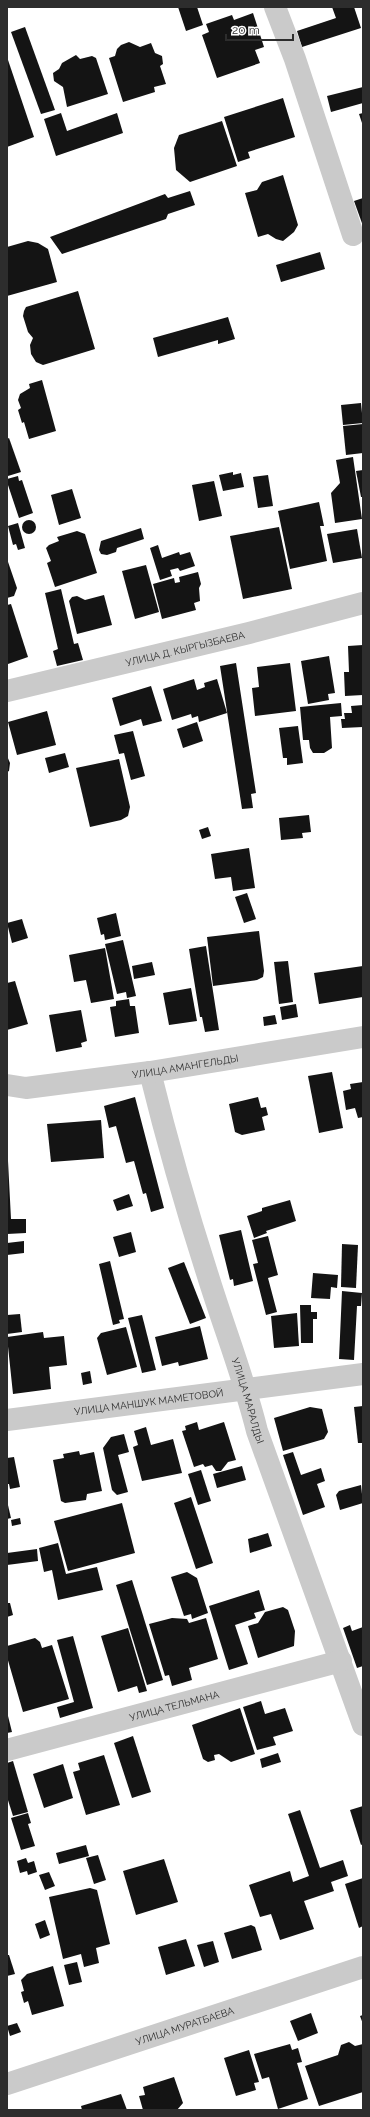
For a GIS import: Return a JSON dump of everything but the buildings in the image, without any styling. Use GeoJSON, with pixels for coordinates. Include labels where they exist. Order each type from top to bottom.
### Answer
{"type":"FeatureCollection","features":[{"type":"Feature","properties":{"kind":"street"},"geometry":{"type":"LineString","coordinates":[[275,7],[295,59],[353,235]]}},
{"type":"Feature","properties":{"kind":"street","name":"УЛИЦА Д. КЫРГЫЗБАЕВА"},"geometry":{"type":"LineString","coordinates":[[7,691],[249,633],[363,603]]}},
{"type":"Feature","properties":{"kind":"street","name":"УЛИЦА АМАНГЕЛЬДЫ"},"geometry":{"type":"LineString","coordinates":[[7,1085],[26,1088],[150,1072],[363,1037]]}},
{"type":"Feature","properties":{"kind":"street","name":"УЛИЦА МАРАЛДЫ"},"geometry":{"type":"LineString","coordinates":[[150,1072],[176,1174],[208,1276],[247,1390],[257,1431],[363,1725]]}},
{"type":"Feature","properties":{"kind":"street","name":"УЛИЦА МАНШУК МАМЕТОВОЙ"},"geometry":{"type":"LineString","coordinates":[[7,1420],[363,1374]]}},
{"type":"Feature","properties":{"kind":"street","name":"УЛИЦА ТЕЛЬМАНА"},"geometry":{"type":"LineString","coordinates":[[7,1750],[341,1661]]}},
{"type":"Feature","properties":{"kind":"street","name":"УЛИЦА МУРАТБАЕВА"},"geometry":{"type":"LineString","coordinates":[[7,2084],[363,1967]]}}]}
